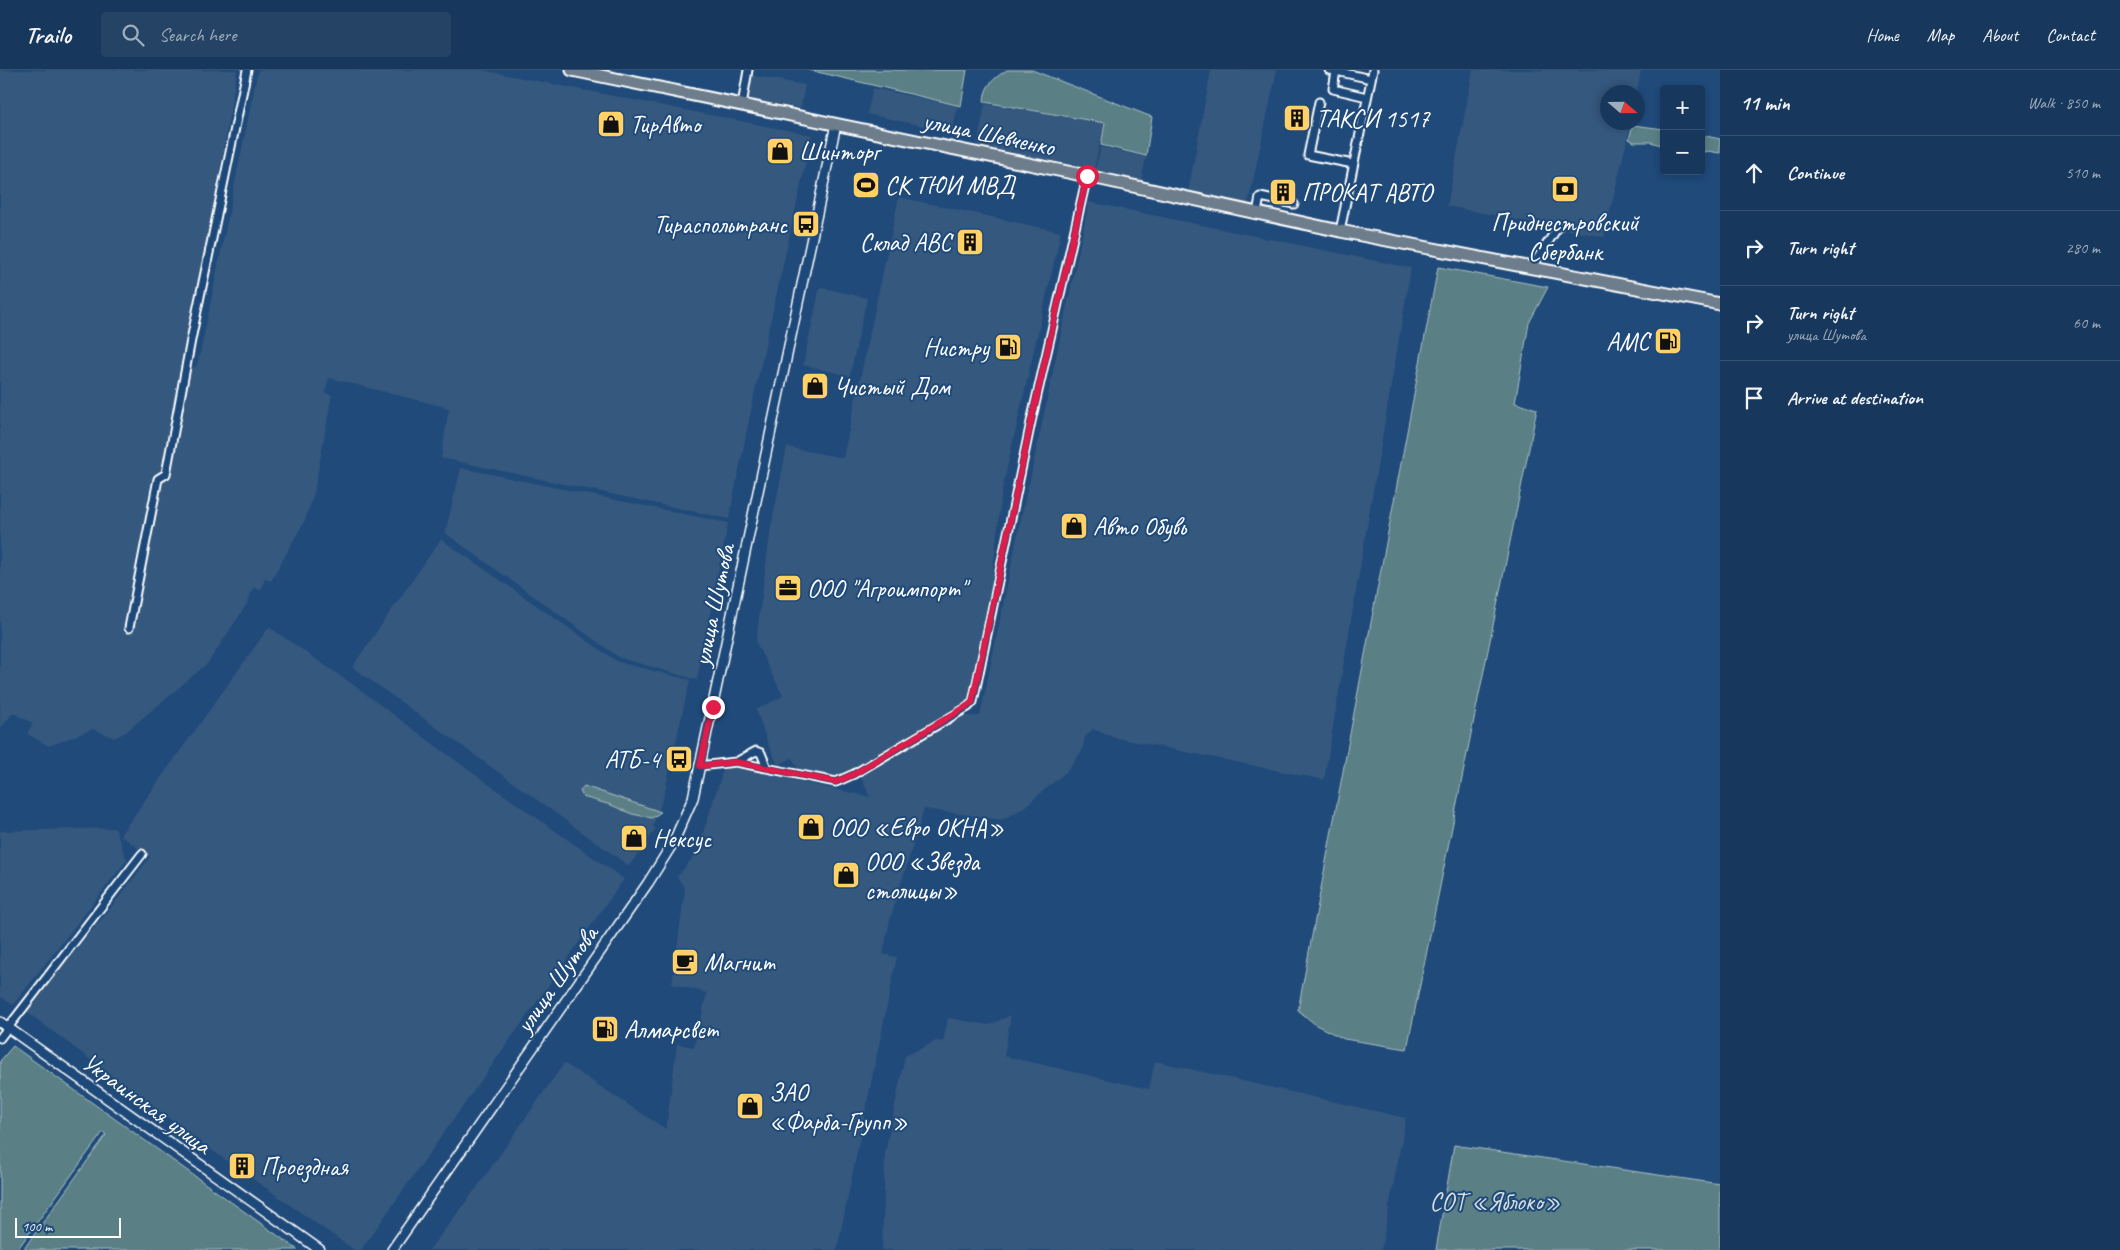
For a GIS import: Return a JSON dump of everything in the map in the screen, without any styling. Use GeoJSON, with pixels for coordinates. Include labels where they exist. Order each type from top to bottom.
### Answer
{"type":"FeatureCollection","features":[{"type":"Feature","properties":{"kind":"highway","name":"улица Шевченко"},"geometry":{"type":"LineString","coordinates":[[572,70],[1087,176],[1340,231],[1720,304]]}},
{"type":"Feature","properties":{"kind":"street"},"geometry":{"type":"LineString","coordinates":[[129,628],[158,479],[166,474],[191,340],[247,70]]}},
{"type":"Feature","properties":{"kind":"street"},"geometry":{"type":"LineString","coordinates":[[742,105],[748,70]]}},
{"type":"Feature","properties":{"kind":"street"},"geometry":{"type":"LineString","coordinates":[[1340,231],[1373,70]]}},
{"type":"Feature","properties":{"kind":"street"},"geometry":{"type":"LineString","coordinates":[[1368,97],[1333,89],[1333,71],[1371,79]]}},
{"type":"Feature","properties":{"kind":"street"},"geometry":{"type":"LineString","coordinates":[[1319,102],[1308,155],[1353,164]]}},
{"type":"Feature","properties":{"kind":"street","name":"улица Шутова"},"geometry":{"type":"LineString","coordinates":[[392,1250],[666,855],[693,798],[836,124]]}},
{"type":"Feature","properties":{"kind":"street"},"geometry":{"type":"LineString","coordinates":[[700,766],[736,762],[836,782],[854,774],[968,707],[973,702],[1031,422],[1087,176]]}},
{"type":"Feature","properties":{"kind":"street"},"geometry":{"type":"LineString","coordinates":[[1257,213],[1260,197],[1294,204]]}},
{"type":"Feature","properties":{"kind":"street"},"geometry":{"type":"LineString","coordinates":[[1531,268],[1558,227]]}},
{"type":"Feature","properties":{"kind":"street"},"geometry":{"type":"LineString","coordinates":[[736,762],[756,751],[761,753],[767,768]]}},
{"type":"Feature","properties":{"kind":"street"},"geometry":{"type":"LineString","coordinates":[[0,1038],[142,854]]}},
{"type":"Feature","properties":{"kind":"street","name":"Украинская улица"},"geometry":{"type":"LineString","coordinates":[[0,1022],[320,1250]]}},
{"type":"Feature","properties":{"kind":"shaded area"},"geometry":{"type":"Polygon","coordinates":[[[0,70],[237,70],[198,299],[181,377],[197,365],[258,70],[482,70],[812,135],[755,391],[729,519],[441,458],[449,408],[329,378],[325,393],[332,395],[314,493],[305,520],[271,581],[265,579],[261,590],[253,588],[247,604],[208,663],[126,732],[114,738],[93,729],[49,746],[27,734],[33,723],[13,713],[0,729],[0,70]]]}},
{"type":"Feature","properties":{"kind":"shaded area"},"geometry":{"type":"Polygon","coordinates":[[[1211,70],[1277,70],[1248,204],[1188,192],[1211,70]]]}},
{"type":"Feature","properties":{"kind":"shaded area"},"geometry":{"type":"Polygon","coordinates":[[[1473,70],[1641,70],[1638,85],[1600,85],[1600,130],[1629,130],[1604,237],[1447,206],[1473,70]]]}},
{"type":"Feature","properties":{"kind":"shaded area"},"geometry":{"type":"Polygon","coordinates":[[[750,75],[805,85],[801,108],[746,99],[750,75]]]}},
{"type":"Feature","properties":{"kind":"shaded area"},"geometry":{"type":"Polygon","coordinates":[[[873,88],[958,106],[952,132],[867,114],[873,88]]]}},
{"type":"Feature","properties":{"kind":"shaded area"},"geometry":{"type":"Polygon","coordinates":[[[985,104],[1104,123],[1093,174],[976,151],[985,104]]]}},
{"type":"Feature","properties":{"kind":"shaded area"},"geometry":{"type":"Polygon","coordinates":[[[1101,147],[1146,157],[1141,183],[1094,173],[1101,147]]]}},
{"type":"Feature","properties":{"kind":"shaded area"},"geometry":{"type":"Polygon","coordinates":[[[899,197],[1061,232],[1002,490],[993,570],[995,579],[969,700],[894,746],[833,779],[798,769],[792,758],[778,765],[768,744],[756,710],[783,696],[756,643],[759,616],[771,527],[787,447],[843,458],[899,197]]]}},
{"type":"Feature","properties":{"kind":"shaded area"},"geometry":{"type":"Polygon","coordinates":[[[1089,202],[1411,268],[1324,780],[1112,737],[1093,729],[1085,737],[1082,751],[1066,772],[1022,809],[1002,820],[924,809],[890,920],[883,954],[897,957],[837,1250],[429,1250],[478,1186],[564,1063],[666,1129],[677,1044],[694,1047],[707,993],[672,984],[685,889],[677,877],[697,852],[723,770],[730,766],[870,797],[860,775],[957,716],[980,716],[1089,202]]]}},
{"type":"Feature","properties":{"kind":"shaded area"},"geometry":{"type":"Polygon","coordinates":[[[820,287],[867,298],[850,376],[803,365],[820,287]]]}},
{"type":"Feature","properties":{"kind":"shaded area"},"geometry":{"type":"Polygon","coordinates":[[[461,468],[728,523],[697,680],[620,658],[445,533],[461,468]]]}},
{"type":"Feature","properties":{"kind":"shaded area"},"geometry":{"type":"Polygon","coordinates":[[[441,539],[618,662],[690,680],[664,795],[653,826],[656,829],[629,866],[352,667],[441,539]]]}},
{"type":"Feature","properties":{"kind":"shaded area"},"geometry":{"type":"Polygon","coordinates":[[[269,627],[348,681],[470,771],[624,879],[361,1250],[354,1250],[203,1144],[24,1010],[106,914],[150,857],[120,835],[269,627]]]}},
{"type":"Feature","properties":{"kind":"shaded area"},"geometry":{"type":"Polygon","coordinates":[[[115,828],[127,860],[13,1005],[0,996],[0,831],[115,828]]]}},
{"type":"Feature","properties":{"kind":"shaded area"},"geometry":{"type":"Polygon","coordinates":[[[1011,1015],[1004,1056],[1149,1089],[1155,1061],[1406,1118],[1381,1250],[882,1250],[885,1153],[905,1056],[936,1041],[943,1042],[948,1018],[989,1025],[1011,1015]]]}},
{"type":"Feature","properties":{"kind":"green space"},"geometry":{"type":"Polygon","coordinates":[[[809,70],[967,70],[961,106],[809,70]]]}},
{"type":"Feature","properties":{"kind":"green space"},"geometry":{"type":"Polygon","coordinates":[[[1007,70],[1032,70],[1152,117],[1146,156],[1101,145],[1105,123],[984,102],[984,96],[988,87],[998,76],[1007,70]]]}},
{"type":"Feature","properties":{"kind":"green space"},"geometry":{"type":"Polygon","coordinates":[[[1645,127],[1660,128],[1660,145],[1651,142],[1634,142],[1629,139],[1632,130],[1645,130],[1645,127]]]}},
{"type":"Feature","properties":{"kind":"green space"},"geometry":{"type":"Polygon","coordinates":[[[1705,136],[1720,139],[1720,153],[1705,152],[1705,136]]]}},
{"type":"Feature","properties":{"kind":"green space"},"geometry":{"type":"Polygon","coordinates":[[[1438,267],[1548,287],[1529,323],[1515,403],[1537,409],[1407,1049],[1344,1039],[1316,1025],[1298,1010],[1438,267]]]}},
{"type":"Feature","properties":{"kind":"green space"},"geometry":{"type":"Polygon","coordinates":[[[584,786],[661,812],[652,818],[632,814],[611,805],[583,797],[580,791],[584,786]]]}},
{"type":"Feature","properties":{"kind":"green space"},"geometry":{"type":"Polygon","coordinates":[[[13,1046],[298,1250],[23,1250],[106,1135],[103,1132],[17,1250],[0,1250],[0,1061],[13,1046]]]}},
{"type":"Feature","properties":{"kind":"green space","name":"СОТ «Яблоко»"},"geometry":{"type":"Polygon","coordinates":[[[1454,1145],[1720,1184],[1720,1250],[1436,1250],[1454,1145]]]}},
{"type":"Feature","properties":{"kind":"place","name":"ТАКСИ 1517"},"geometry":{"type":"Point","coordinates":[1297,118]}},
{"type":"Feature","properties":{"kind":"place","name":"ТирАвто"},"geometry":{"type":"Point","coordinates":[611,124]}},
{"type":"Feature","properties":{"kind":"place","name":"Шинторг"},"geometry":{"type":"Point","coordinates":[780,151]}},
{"type":"Feature","properties":{"kind":"place","name":"СК ТЮИ МВД"},"geometry":{"type":"Point","coordinates":[866,185]}},
{"type":"Feature","properties":{"kind":"place","name":"Приднестровский Сбербанк"},"geometry":{"type":"Point","coordinates":[1565,189]}},
{"type":"Feature","properties":{"kind":"place","name":"ПРОКАТ АВТО"},"geometry":{"type":"Point","coordinates":[1283,192]}},
{"type":"Feature","properties":{"kind":"place","name":"Тираспольтранс"},"geometry":{"type":"Point","coordinates":[806,224]}},
{"type":"Feature","properties":{"kind":"place","name":"Склад АВС"},"geometry":{"type":"Point","coordinates":[970,242]}},
{"type":"Feature","properties":{"kind":"place","name":"AMC"},"geometry":{"type":"Point","coordinates":[1668,341]}},
{"type":"Feature","properties":{"kind":"place","name":"Нистру"},"geometry":{"type":"Point","coordinates":[1008,347]}},
{"type":"Feature","properties":{"kind":"place","name":"Чистый Дом"},"geometry":{"type":"Point","coordinates":[815,386]}},
{"type":"Feature","properties":{"kind":"place","name":"Авто Обувь"},"geometry":{"type":"Point","coordinates":[1074,526]}},
{"type":"Feature","properties":{"kind":"place","name":"ООО \"Агроимпорт\""},"geometry":{"type":"Point","coordinates":[788,588]}},
{"type":"Feature","properties":{"kind":"place","name":"АТБ-4"},"geometry":{"type":"Point","coordinates":[679,759]}},
{"type":"Feature","properties":{"kind":"place","name":"ООО «Евро ОКНА»"},"geometry":{"type":"Point","coordinates":[811,827]}},
{"type":"Feature","properties":{"kind":"place","name":"Нексус"},"geometry":{"type":"Point","coordinates":[634,838]}},
{"type":"Feature","properties":{"kind":"place","name":"ООО «Звезда столицы»"},"geometry":{"type":"Point","coordinates":[846,875]}},
{"type":"Feature","properties":{"kind":"place","name":"Магнит"},"geometry":{"type":"Point","coordinates":[685,962]}},
{"type":"Feature","properties":{"kind":"place","name":"Алмарсвет"},"geometry":{"type":"Point","coordinates":[605,1029]}},
{"type":"Feature","properties":{"kind":"place","name":"ЗАО «Фарба-Групп»"},"geometry":{"type":"Point","coordinates":[750,1106]}},
{"type":"Feature","properties":{"kind":"place","name":"Проездная"},"geometry":{"type":"Point","coordinates":[242,1166]}},
{"type":"Feature","properties":{"kind":"route"},"geometry":{"type":"LineString","coordinates":[[713,707],[700,766],[736,762],[836,782],[854,774],[972,703],[1031,422],[1087,176]]}}]}
